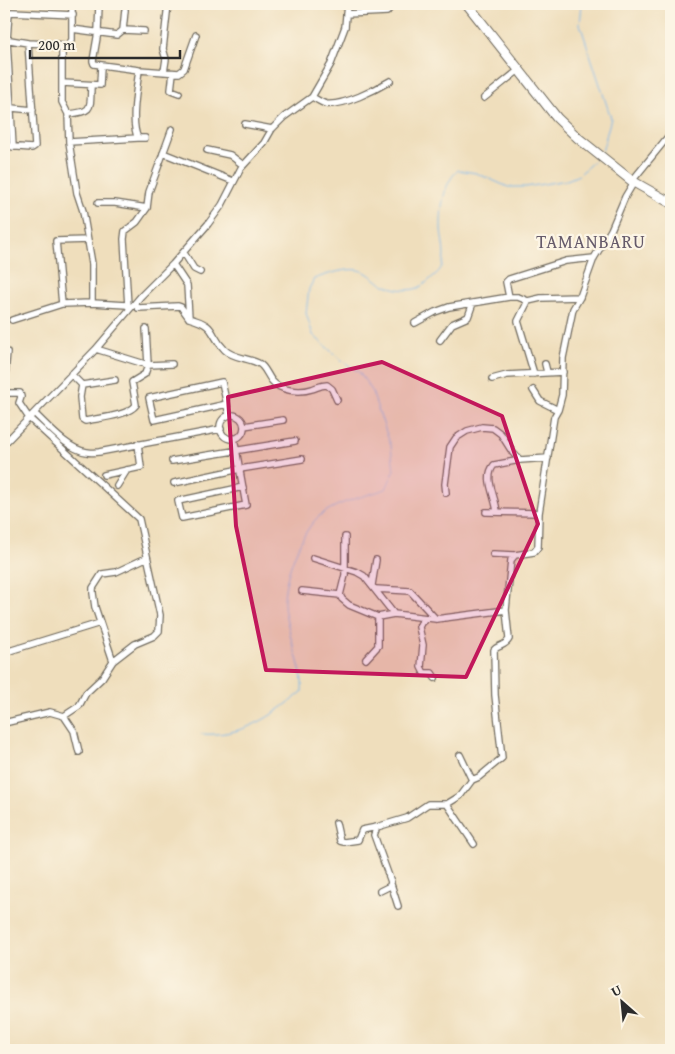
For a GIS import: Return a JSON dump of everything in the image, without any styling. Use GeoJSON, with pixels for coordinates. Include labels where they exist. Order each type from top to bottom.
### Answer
{"type":"FeatureCollection","features":[{"type":"Feature","properties":{"kind":"highway"},"geometry":{"type":"LineString","coordinates":[[467,4],[557,118],[593,150],[633,181],[671,203]]}},
{"type":"Feature","properties":{"kind":"street"},"geometry":{"type":"LineString","coordinates":[[5,40],[68,45],[71,42],[74,15],[72,4]]}},
{"type":"Feature","properties":{"kind":"street"},"geometry":{"type":"LineString","coordinates":[[99,4],[94,64],[139,70],[182,72],[196,35]]}},
{"type":"Feature","properties":{"kind":"street"},"geometry":{"type":"LineString","coordinates":[[164,72],[166,59],[163,49],[168,4]]}},
{"type":"Feature","properties":{"kind":"street"},"geometry":{"type":"LineString","coordinates":[[4,444],[96,349],[131,306],[184,253],[216,212],[243,165],[264,143],[272,129],[284,117],[312,97],[331,64],[345,27],[347,4]]}},
{"type":"Feature","properties":{"kind":"street"},"geometry":{"type":"LineString","coordinates":[[346,14],[387,12],[392,5],[398,4]]}},
{"type":"Feature","properties":{"kind":"street"},"geometry":{"type":"LineString","coordinates":[[123,30],[124,10]]}},
{"type":"Feature","properties":{"kind":"street"},"geometry":{"type":"LineString","coordinates":[[13,147],[12,101],[5,40],[10,12],[74,15]]}},
{"type":"Feature","properties":{"kind":"street"},"geometry":{"type":"LineString","coordinates":[[72,29],[117,35],[123,30],[144,31]]}},
{"type":"Feature","properties":{"kind":"street"},"geometry":{"type":"LineString","coordinates":[[4,146],[34,148],[28,43]]}},
{"type":"Feature","properties":{"kind":"street"},"geometry":{"type":"LineString","coordinates":[[62,46],[62,102],[68,114],[69,142],[77,193],[83,210],[92,264],[92,303]]}},
{"type":"Feature","properties":{"kind":"street"},"geometry":{"type":"LineString","coordinates":[[62,82],[100,84],[101,66]]}},
{"type":"Feature","properties":{"kind":"street"},"geometry":{"type":"LineString","coordinates":[[484,98],[520,69]]}},
{"type":"Feature","properties":{"kind":"street"},"geometry":{"type":"LineString","coordinates":[[69,142],[141,138],[135,133],[139,70]]}},
{"type":"Feature","properties":{"kind":"street"},"geometry":{"type":"LineString","coordinates":[[173,73],[171,90],[179,93]]}},
{"type":"Feature","properties":{"kind":"street"},"geometry":{"type":"LineString","coordinates":[[312,97],[325,104],[340,103],[373,91],[390,81]]}},
{"type":"Feature","properties":{"kind":"street"},"geometry":{"type":"LineString","coordinates":[[68,114],[84,113],[87,111],[90,106],[91,85]]}},
{"type":"Feature","properties":{"kind":"street"},"geometry":{"type":"LineString","coordinates":[[4,101],[12,101]]}},
{"type":"Feature","properties":{"kind":"street"},"geometry":{"type":"LineString","coordinates":[[12,108],[33,110]]}},
{"type":"Feature","properties":{"kind":"street"},"geometry":{"type":"LineString","coordinates":[[245,124],[272,129]]}},
{"type":"Feature","properties":{"kind":"street"},"geometry":{"type":"LineString","coordinates":[[131,306],[124,239],[125,231],[137,222],[147,208],[149,192],[172,129]]}},
{"type":"Feature","properties":{"kind":"street"},"geometry":{"type":"LineString","coordinates":[[493,554],[515,555],[537,550],[539,513],[554,417],[562,395],[563,358],[573,309],[580,297],[594,258],[611,230],[633,181],[671,134]]}},
{"type":"Feature","properties":{"kind":"street"},"geometry":{"type":"LineString","coordinates":[[207,150],[230,155],[243,165]]}},
{"type":"Feature","properties":{"kind":"street"},"geometry":{"type":"LineString","coordinates":[[163,153],[233,181]]}},
{"type":"Feature","properties":{"kind":"street"},"geometry":{"type":"LineString","coordinates":[[98,203],[115,203],[147,208]]}},
{"type":"Feature","properties":{"kind":"street"},"geometry":{"type":"LineString","coordinates":[[62,304],[56,241],[88,240]]}},
{"type":"Feature","properties":{"kind":"street"},"geometry":{"type":"LineString","coordinates":[[184,253],[194,269],[200,272]]}},
{"type":"Feature","properties":{"kind":"street"},"geometry":{"type":"LineString","coordinates":[[509,297],[506,282],[509,279],[566,261],[594,258]]}},
{"type":"Feature","properties":{"kind":"street"},"geometry":{"type":"LineString","coordinates":[[173,264],[187,285],[189,318]]}},
{"type":"Feature","properties":{"kind":"street"},"geometry":{"type":"LineString","coordinates":[[415,323],[449,307],[509,297],[518,296],[528,301],[540,298],[580,297]]}},
{"type":"Feature","properties":{"kind":"street"},"geometry":{"type":"LineString","coordinates":[[528,301],[518,322],[534,374]]}},
{"type":"Feature","properties":{"kind":"street"},"geometry":{"type":"LineString","coordinates":[[12,320],[62,304],[92,303],[138,308],[178,306],[181,307],[189,318],[198,320],[210,328],[222,347],[229,353],[261,365],[273,382],[283,388],[294,391],[311,390],[327,385],[332,389],[337,400]]}},
{"type":"Feature","properties":{"kind":"street"},"geometry":{"type":"LineString","coordinates":[[440,340],[452,324],[468,317],[472,303]]}},
{"type":"Feature","properties":{"kind":"street"},"geometry":{"type":"LineString","coordinates":[[82,385],[80,396],[82,419],[85,421],[126,412],[136,405],[132,382],[145,374],[148,365],[146,330]]}},
{"type":"Feature","properties":{"kind":"street"},"geometry":{"type":"LineString","coordinates":[[96,349],[148,365],[172,364]]}},
{"type":"Feature","properties":{"kind":"street"},"geometry":{"type":"LineString","coordinates":[[7,352],[4,388],[7,393],[20,392],[19,404],[139,519],[146,558],[154,581],[159,608],[160,631],[154,636],[135,644],[113,661],[102,678],[86,693],[79,706],[64,716]]}},
{"type":"Feature","properties":{"kind":"street"},"geometry":{"type":"LineString","coordinates":[[545,364],[547,372]]}},
{"type":"Feature","properties":{"kind":"street"},"geometry":{"type":"LineString","coordinates":[[492,379],[547,372],[563,372]]}},
{"type":"Feature","properties":{"kind":"street"},"geometry":{"type":"LineString","coordinates":[[71,374],[82,385]]}},
{"type":"Feature","properties":{"kind":"street"},"geometry":{"type":"LineString","coordinates":[[82,385],[115,380]]}},
{"type":"Feature","properties":{"kind":"street"},"geometry":{"type":"LineString","coordinates":[[227,404],[154,420],[149,398],[222,382],[227,404],[229,415]]}},
{"type":"Feature","properties":{"kind":"street"},"geometry":{"type":"LineString","coordinates":[[533,390],[540,401],[558,410]]}},
{"type":"Feature","properties":{"kind":"street"},"geometry":{"type":"LineString","coordinates":[[31,415],[77,449],[87,452],[99,452],[221,429]]}},
{"type":"Feature","properties":{"kind":"street"},"geometry":{"type":"LineString","coordinates":[[229,415],[239,417],[244,426],[242,433],[234,438],[225,436],[221,429],[223,420],[229,415]]}},
{"type":"Feature","properties":{"kind":"street"},"geometry":{"type":"LineString","coordinates":[[244,426],[283,420]]}},
{"type":"Feature","properties":{"kind":"street"},"geometry":{"type":"LineString","coordinates":[[446,493],[445,484],[450,447],[456,438],[467,431],[482,427],[493,428],[501,434],[513,453],[520,460]]}},
{"type":"Feature","properties":{"kind":"street"},"geometry":{"type":"LineString","coordinates":[[234,438],[240,469],[243,487],[246,505],[182,518],[178,500],[243,487]]}},
{"type":"Feature","properties":{"kind":"street"},"geometry":{"type":"LineString","coordinates":[[172,461],[295,440]]}},
{"type":"Feature","properties":{"kind":"street"},"geometry":{"type":"LineString","coordinates":[[104,475],[141,467],[138,444]]}},
{"type":"Feature","properties":{"kind":"street"},"geometry":{"type":"LineString","coordinates":[[497,512],[489,474],[494,464],[548,458]]}},
{"type":"Feature","properties":{"kind":"street"},"geometry":{"type":"LineString","coordinates":[[174,483],[240,469],[302,459]]}},
{"type":"Feature","properties":{"kind":"street"},"geometry":{"type":"LineString","coordinates":[[117,486],[127,470]]}},
{"type":"Feature","properties":{"kind":"street"},"geometry":{"type":"LineString","coordinates":[[486,512],[539,513]]}},
{"type":"Feature","properties":{"kind":"street"},"geometry":{"type":"LineString","coordinates":[[345,537],[345,568],[340,594],[342,599],[349,604],[378,617],[394,614],[436,619],[506,610]]}},
{"type":"Feature","properties":{"kind":"street"},"geometry":{"type":"LineString","coordinates":[[336,823],[340,841],[358,840],[360,832],[364,828],[377,827],[407,818],[428,804],[447,804],[460,796],[472,780],[486,772],[500,760],[502,755],[497,712],[494,650],[509,640],[506,610],[510,561],[515,555]]}},
{"type":"Feature","properties":{"kind":"street"},"geometry":{"type":"LineString","coordinates":[[113,661],[95,607],[93,593],[102,574],[116,572],[146,558]]}},
{"type":"Feature","properties":{"kind":"street"},"geometry":{"type":"LineString","coordinates":[[313,558],[364,576],[394,614]]}},
{"type":"Feature","properties":{"kind":"street"},"geometry":{"type":"LineString","coordinates":[[374,587],[376,560]]}},
{"type":"Feature","properties":{"kind":"street"},"geometry":{"type":"LineString","coordinates":[[374,587],[410,591],[436,619]]}},
{"type":"Feature","properties":{"kind":"street"},"geometry":{"type":"LineString","coordinates":[[302,591],[340,594]]}},
{"type":"Feature","properties":{"kind":"street"},"geometry":{"type":"LineString","coordinates":[[366,659],[378,646],[378,617]]}},
{"type":"Feature","properties":{"kind":"street"},"geometry":{"type":"LineString","coordinates":[[427,618],[421,623],[420,627],[423,645],[421,667],[424,673],[432,673],[435,678]]}},
{"type":"Feature","properties":{"kind":"street"},"geometry":{"type":"LineString","coordinates":[[10,651],[100,623]]}},
{"type":"Feature","properties":{"kind":"street"},"geometry":{"type":"LineString","coordinates":[[4,723],[50,712],[64,716],[74,731],[79,752]]}},
{"type":"Feature","properties":{"kind":"street"},"geometry":{"type":"LineString","coordinates":[[460,755],[472,780]]}},
{"type":"Feature","properties":{"kind":"street"},"geometry":{"type":"LineString","coordinates":[[447,804],[474,844]]}},
{"type":"Feature","properties":{"kind":"street"},"geometry":{"type":"LineString","coordinates":[[377,827],[374,836],[398,906]]}},
{"type":"Feature","properties":{"kind":"street"},"geometry":{"type":"LineString","coordinates":[[380,891],[391,884]]}},
{"type":"Feature","properties":{"kind":"highlighted area"},"geometry":{"type":"Polygon","coordinates":[[[382,362],[502,416],[538,524],[466,677],[266,670],[236,526],[228,397],[382,362]]]}},
{"type":"Feature","properties":{"kind":"waterway"},"geometry":{"type":"LineString","coordinates":[[582,4],[580,24],[611,118],[602,152]]}},
{"type":"Feature","properties":{"kind":"waterway"},"geometry":{"type":"LineString","coordinates":[[201,734],[230,732],[256,724],[279,710],[302,692],[300,668],[284,606],[287,581],[295,554],[307,530],[322,514],[345,502],[386,489],[394,471],[391,446],[371,389],[359,372],[341,360],[313,335],[306,313],[309,289],[314,279],[338,272],[357,270],[365,272],[390,287],[404,290],[418,288],[436,274],[443,264],[442,204],[449,182],[458,170],[476,173],[508,187],[526,187],[567,180],[579,175],[597,158]]}},
{"type":"Feature","properties":{"kind":"district","name":"TAMANBARU"},"geometry":{"type":"Point","coordinates":[591,241]}}]}
